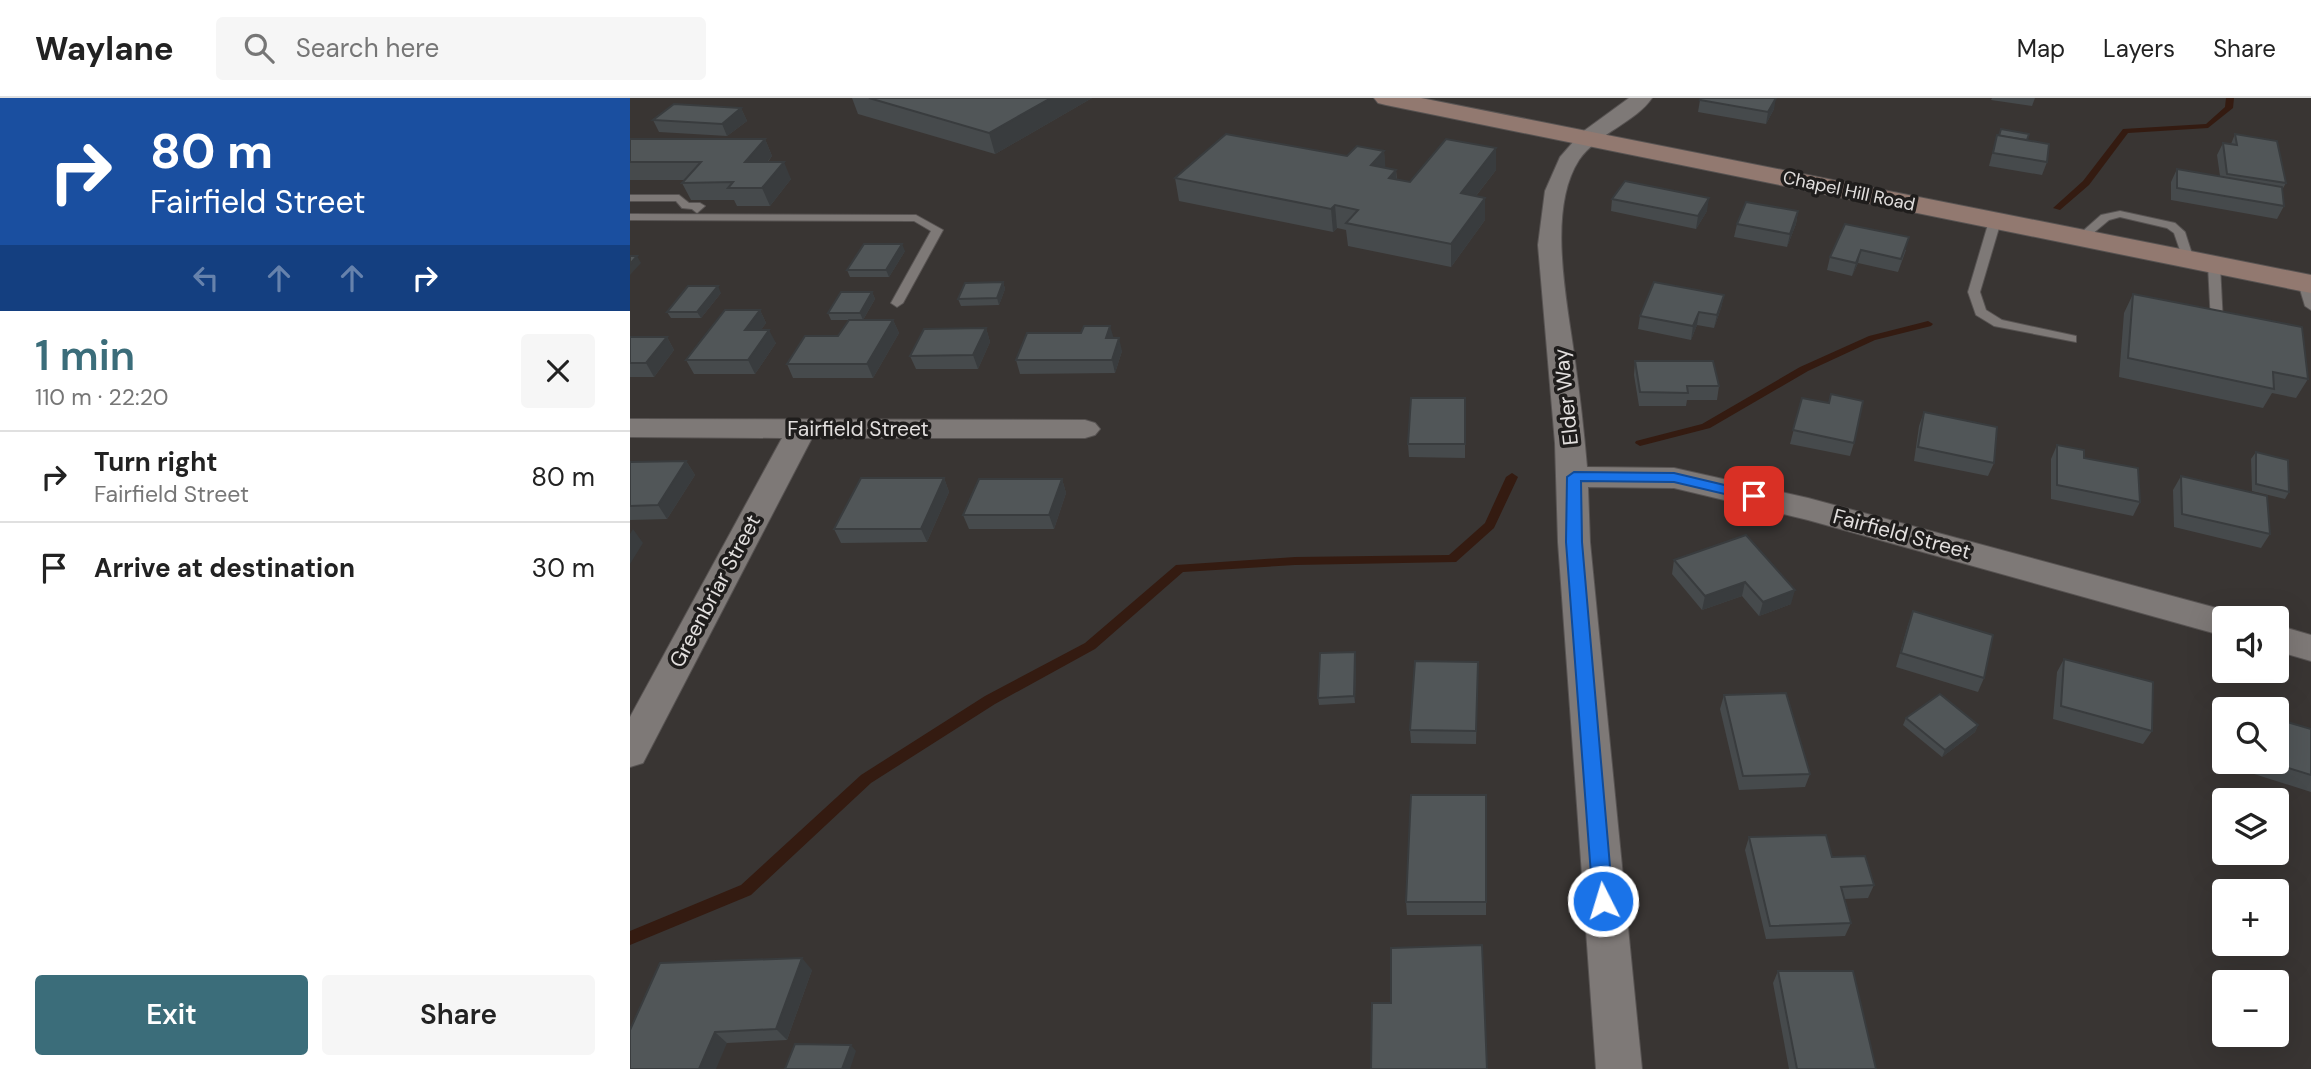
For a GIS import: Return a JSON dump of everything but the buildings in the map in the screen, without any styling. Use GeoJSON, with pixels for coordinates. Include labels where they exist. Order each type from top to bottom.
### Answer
{"type":"FeatureCollection","features":[{"type":"Feature","properties":{"kind":"main road","name":"Chapel Hill Road"},"geometry":{"type":"LineString","coordinates":[[1386,98],[2201,262],[2309,291]]}},
{"type":"Feature","properties":{"kind":"street","name":"Elder Way"},"geometry":{"type":"LineString","coordinates":[[1619,1069],[1574,542],[1574,477],[1550,246],[1552,201],[1565,167],[1588,138],[1643,98]]}},
{"type":"Feature","properties":{"kind":"street","name":"Fairfield Street"},"geometry":{"type":"LineString","coordinates":[[630,428],[1085,429]]}},
{"type":"Feature","properties":{"kind":"street","name":"Greenbriar Street"},"geometry":{"type":"LineString","coordinates":[[630,751],[801,430]]}},
{"type":"Feature","properties":{"kind":"street","name":"Fairfield Street"},"geometry":{"type":"LineString","coordinates":[[1574,477],[1674,478],[1808,509],[2212,620]]}},
{"type":"Feature","properties":{"kind":"street"},"geometry":{"type":"LineString","coordinates":[[2289,642],[2311,648]]}},
{"type":"Feature","properties":{"kind":"lane"},"geometry":{"type":"LineString","coordinates":[[630,198],[680,198],[686,206],[700,206],[691,216]]}},
{"type":"Feature","properties":{"kind":"lane"},"geometry":{"type":"LineString","coordinates":[[630,217],[916,218],[937,230],[897,303]]}},
{"type":"Feature","properties":{"kind":"lane"},"geometry":{"type":"LineString","coordinates":[[1995,221],[1974,292],[1980,312],[1998,323],[2072,339]]}},
{"type":"Feature","properties":{"kind":"lane"},"geometry":{"type":"LineString","coordinates":[[2201,262],[2217,323]]}},
{"type":"Feature","properties":{"kind":"waterway"},"geometry":{"type":"LineString","coordinates":[[2057,208],[2086,183],[2126,131],[2208,126],[2229,108],[2230,98]]}},
{"type":"Feature","properties":{"kind":"waterway"},"geometry":{"type":"LineString","coordinates":[[1640,443],[1706,426],[1804,369],[1872,338],[1928,324]]}},
{"type":"Feature","properties":{"kind":"waterway"},"geometry":{"type":"LineString","coordinates":[[630,938],[746,890],[866,779],[990,700],[1090,646],[1180,568],[1295,561],[1452,559],[1490,525],[1512,477]]}},
{"type":"Feature","properties":{"kind":"route"},"geometry":{"type":"LineString","coordinates":[[1603,901],[1574,542],[1574,477],[1674,478],[1754,496]]}}]}
